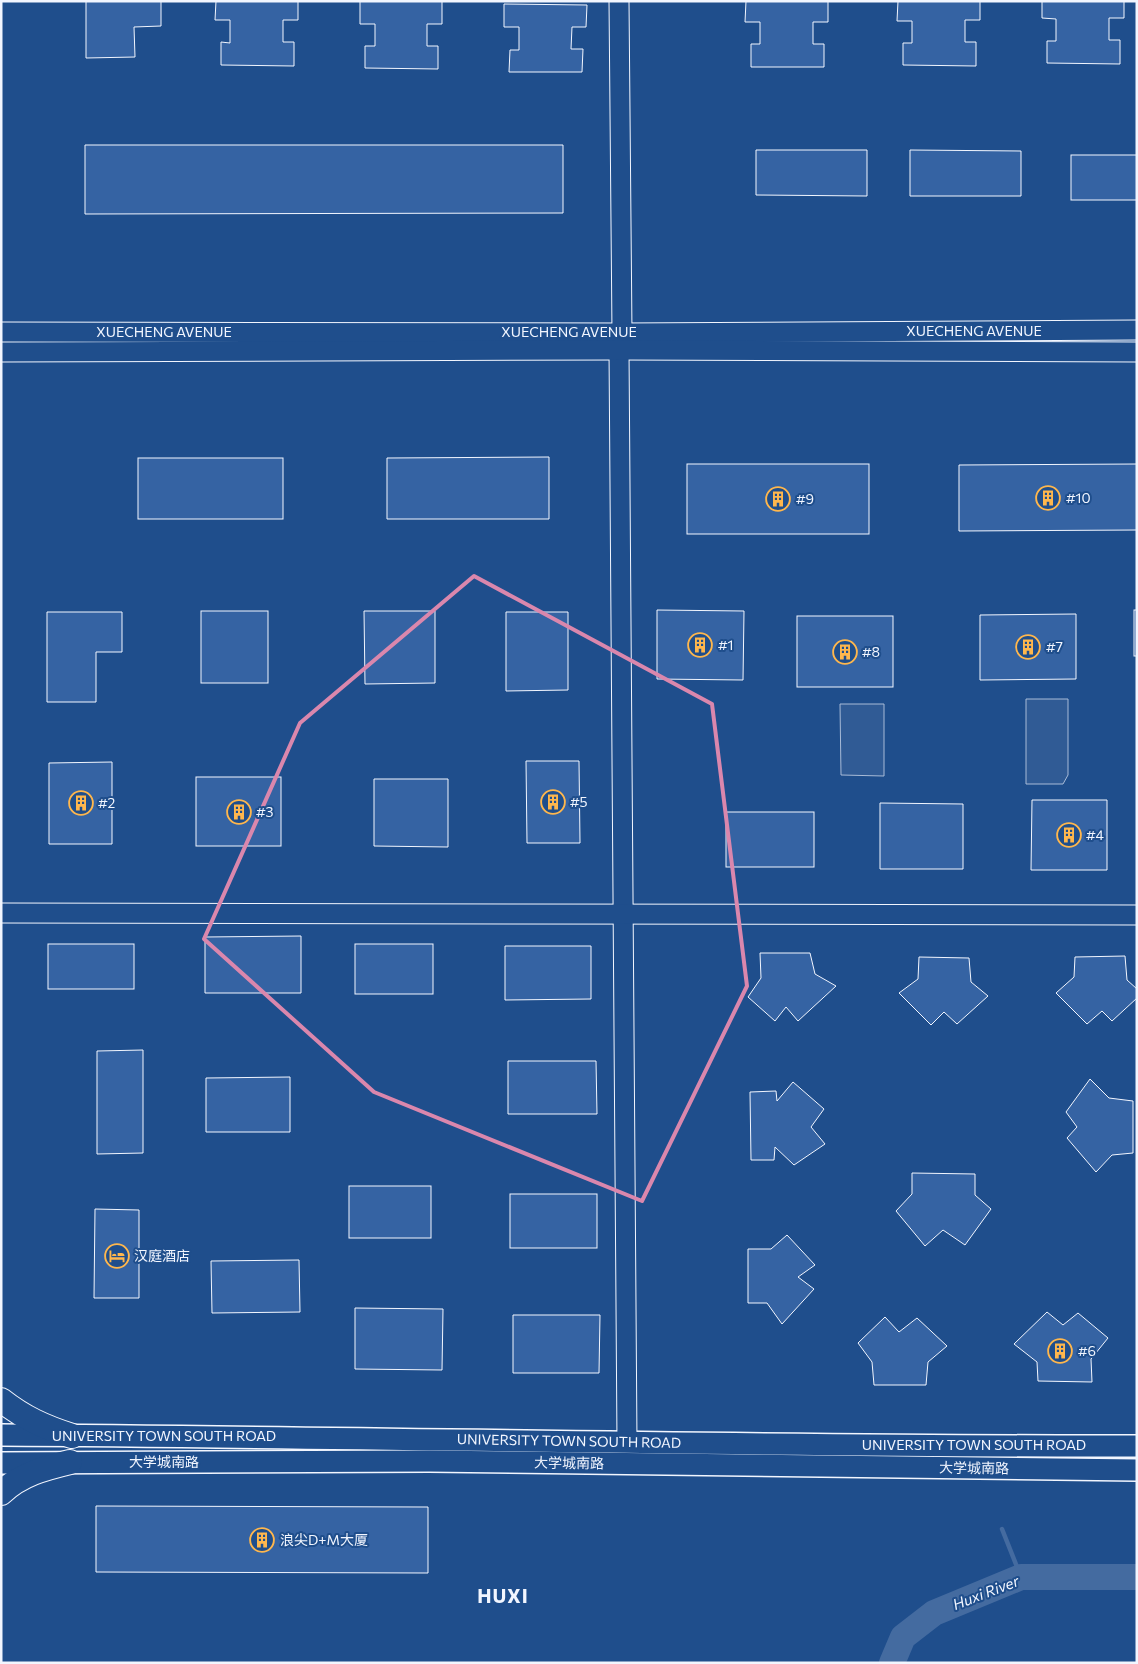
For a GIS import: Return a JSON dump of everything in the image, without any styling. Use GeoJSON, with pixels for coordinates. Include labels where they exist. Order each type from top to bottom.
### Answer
{"type":"FeatureCollection","features":[{"type":"Feature","properties":{"kind":"highway"},"geometry":{"type":"LineString","coordinates":[[1,1400],[44,1427],[72,1436]]}},
{"type":"Feature","properties":{"kind":"highway"},"geometry":{"type":"LineString","coordinates":[[1,1493],[11,1483],[38,1470],[70,1462]]}},
{"type":"Feature","properties":{"kind":"main road","name":"UNIVERSITY TOWN SOUTH ROAD"},"geometry":{"type":"LineString","coordinates":[[1,1435],[1137,1446]]}},
{"type":"Feature","properties":{"kind":"main road","name":"大学城南路"},"geometry":{"type":"LineString","coordinates":[[1,1463],[429,1461],[1137,1470]]}},
{"type":"Feature","properties":{"kind":"street"},"geometry":{"type":"LineString","coordinates":[[619,1],[627,1442]]}},
{"type":"Feature","properties":{"kind":"street","name":"XUECHENG AVENUE"},"geometry":{"type":"LineString","coordinates":[[1,352],[1137,330]]}},
{"type":"Feature","properties":{"kind":"street","name":"XUECHENG AVENUE"},"geometry":{"type":"LineString","coordinates":[[1,332],[621,341],[1137,352]]}},
{"type":"Feature","properties":{"kind":"street"},"geometry":{"type":"LineString","coordinates":[[1,913],[1137,915]]}},
{"type":"Feature","properties":{"kind":"highlighted area"},"geometry":{"type":"Polygon","coordinates":[[[474,576],[712,704],[747,986],[642,1201],[374,1092],[204,939],[300,723],[474,576]]]}},
{"type":"Feature","properties":{"kind":"shaded area"},"geometry":{"type":"Polygon","coordinates":[[[1026,699],[1068,699],[1068,775],[1063,784],[1026,784],[1026,699]]]}},
{"type":"Feature","properties":{"kind":"shaded area"},"geometry":{"type":"Polygon","coordinates":[[[840,704],[884,704],[884,776],[841,775],[840,704]]]}},
{"type":"Feature","properties":{"kind":"building"},"geometry":{"type":"Polygon","coordinates":[[[86,1],[161,1],[161,26],[134,27],[135,57],[86,58],[86,1]]]}},
{"type":"Feature","properties":{"kind":"building"},"geometry":{"type":"Polygon","coordinates":[[[216,1],[298,1],[298,20],[283,20],[283,42],[294,42],[294,66],[221,65],[221,42],[230,43],[230,20],[215,20],[216,1]]]}},
{"type":"Feature","properties":{"kind":"building"},"geometry":{"type":"Polygon","coordinates":[[[360,1],[442,1],[442,24],[427,24],[427,46],[438,46],[438,69],[365,68],[365,46],[375,46],[375,24],[360,24],[360,1]]]}},
{"type":"Feature","properties":{"kind":"building"},"geometry":{"type":"Polygon","coordinates":[[[746,1],[828,1],[828,22],[813,22],[813,44],[824,44],[824,67],[751,67],[751,44],[760,44],[760,22],[745,22],[746,1]]]}},
{"type":"Feature","properties":{"kind":"building"},"geometry":{"type":"Polygon","coordinates":[[[898,1],[980,1],[980,20],[965,20],[965,42],[976,42],[976,66],[903,65],[903,43],[912,43],[912,21],[897,21],[898,1]]]}},
{"type":"Feature","properties":{"kind":"building"},"geometry":{"type":"Polygon","coordinates":[[[1042,1],[1124,1],[1124,18],[1109,18],[1109,40],[1120,40],[1120,64],[1047,63],[1047,41],[1056,41],[1056,19],[1042,18],[1042,1]]]}},
{"type":"Feature","properties":{"kind":"building"},"geometry":{"type":"Polygon","coordinates":[[[504,4],[587,5],[586,27],[572,27],[571,49],[583,49],[582,72],[509,72],[510,50],[519,50],[519,27],[504,27],[504,4]]]}},
{"type":"Feature","properties":{"kind":"building"},"geometry":{"type":"Polygon","coordinates":[[[85,145],[563,145],[563,213],[85,214],[85,145]]]}},
{"type":"Feature","properties":{"kind":"building"},"geometry":{"type":"Polygon","coordinates":[[[756,150],[867,150],[867,196],[756,195],[756,150]]]}},
{"type":"Feature","properties":{"kind":"building"},"geometry":{"type":"Polygon","coordinates":[[[910,150],[1021,151],[1021,196],[910,196],[910,150]]]}},
{"type":"Feature","properties":{"kind":"building"},"geometry":{"type":"Polygon","coordinates":[[[1071,155],[1137,155],[1137,200],[1071,200],[1071,155]]]}},
{"type":"Feature","properties":{"kind":"building"},"geometry":{"type":"Polygon","coordinates":[[[549,457],[549,519],[387,519],[387,458],[549,457]]]}},
{"type":"Feature","properties":{"kind":"building"},"geometry":{"type":"Polygon","coordinates":[[[138,458],[283,458],[283,519],[138,519],[138,458]]]}},
{"type":"Feature","properties":{"kind":"building","name":"#9"},"geometry":{"type":"Polygon","coordinates":[[[687,464],[869,464],[869,534],[687,534],[687,464]]]}},
{"type":"Feature","properties":{"kind":"building","name":"#10"},"geometry":{"type":"Polygon","coordinates":[[[1137,464],[1137,530],[959,531],[959,465],[1137,464]]]}},
{"type":"Feature","properties":{"kind":"building","name":"#1"},"geometry":{"type":"Polygon","coordinates":[[[657,610],[744,611],[743,680],[657,679],[657,610]]]}},
{"type":"Feature","properties":{"kind":"building"},"geometry":{"type":"Polygon","coordinates":[[[1134,610],[1137,610],[1137,656],[1134,656],[1134,610]]]}},
{"type":"Feature","properties":{"kind":"building"},"geometry":{"type":"Polygon","coordinates":[[[201,611],[268,611],[268,683],[201,683],[201,611]]]}},
{"type":"Feature","properties":{"kind":"building"},"geometry":{"type":"Polygon","coordinates":[[[364,611],[435,611],[435,683],[365,684],[364,611]]]}},
{"type":"Feature","properties":{"kind":"building"},"geometry":{"type":"Polygon","coordinates":[[[47,612],[122,612],[122,652],[96,652],[96,702],[47,702],[47,612]]]}},
{"type":"Feature","properties":{"kind":"building"},"geometry":{"type":"Polygon","coordinates":[[[506,612],[568,612],[568,690],[506,691],[506,612]]]}},
{"type":"Feature","properties":{"kind":"building","name":"#7"},"geometry":{"type":"Polygon","coordinates":[[[1076,614],[1076,679],[980,680],[980,615],[1076,614]]]}},
{"type":"Feature","properties":{"kind":"building","name":"#8"},"geometry":{"type":"Polygon","coordinates":[[[797,616],[893,616],[893,687],[797,687],[797,616]]]}},
{"type":"Feature","properties":{"kind":"building","name":"#5"},"geometry":{"type":"Polygon","coordinates":[[[526,761],[579,761],[580,843],[527,843],[526,761]]]}},
{"type":"Feature","properties":{"kind":"building","name":"#2"},"geometry":{"type":"Polygon","coordinates":[[[112,762],[112,844],[49,844],[49,763],[112,762]]]}},
{"type":"Feature","properties":{"kind":"building","name":"#3"},"geometry":{"type":"Polygon","coordinates":[[[196,777],[281,777],[281,846],[196,846],[196,777]]]}},
{"type":"Feature","properties":{"kind":"building"},"geometry":{"type":"Polygon","coordinates":[[[374,779],[448,779],[448,847],[374,846],[374,779]]]}},
{"type":"Feature","properties":{"kind":"building","name":"#4"},"geometry":{"type":"Polygon","coordinates":[[[1032,800],[1107,800],[1107,870],[1031,870],[1032,800]]]}},
{"type":"Feature","properties":{"kind":"building"},"geometry":{"type":"Polygon","coordinates":[[[880,803],[963,804],[963,869],[880,869],[880,803]]]}},
{"type":"Feature","properties":{"kind":"building"},"geometry":{"type":"Polygon","coordinates":[[[726,812],[814,812],[814,867],[726,867],[726,812]]]}},
{"type":"Feature","properties":{"kind":"building"},"geometry":{"type":"Polygon","coordinates":[[[301,936],[301,993],[205,993],[205,937],[301,936]]]}},
{"type":"Feature","properties":{"kind":"building"},"geometry":{"type":"Polygon","coordinates":[[[48,944],[134,944],[134,989],[48,989],[48,944]]]}},
{"type":"Feature","properties":{"kind":"building"},"geometry":{"type":"Polygon","coordinates":[[[355,944],[433,944],[433,994],[355,994],[355,944]]]}},
{"type":"Feature","properties":{"kind":"building"},"geometry":{"type":"Polygon","coordinates":[[[505,946],[591,946],[591,999],[505,1000],[505,946]]]}},
{"type":"Feature","properties":{"kind":"building"},"geometry":{"type":"Polygon","coordinates":[[[760,953],[810,953],[815,974],[836,986],[798,1021],[786,1007],[775,1021],[748,997],[761,978],[760,953]]]}},
{"type":"Feature","properties":{"kind":"building"},"geometry":{"type":"Polygon","coordinates":[[[1125,956],[1127,980],[1137,989],[1137,998],[1112,1021],[1102,1011],[1087,1024],[1056,993],[1074,977],[1075,957],[1125,956]]]}},
{"type":"Feature","properties":{"kind":"building"},"geometry":{"type":"Polygon","coordinates":[[[919,957],[969,958],[971,982],[988,996],[957,1024],[944,1012],[931,1025],[899,993],[918,979],[919,957]]]}},
{"type":"Feature","properties":{"kind":"building"},"geometry":{"type":"Polygon","coordinates":[[[143,1050],[143,1153],[97,1154],[97,1051],[143,1050]]]}},
{"type":"Feature","properties":{"kind":"building"},"geometry":{"type":"Polygon","coordinates":[[[508,1061],[596,1061],[597,1114],[508,1114],[508,1061]]]}},
{"type":"Feature","properties":{"kind":"building"},"geometry":{"type":"Polygon","coordinates":[[[290,1077],[290,1132],[206,1132],[206,1078],[290,1077]]]}},
{"type":"Feature","properties":{"kind":"building"},"geometry":{"type":"Polygon","coordinates":[[[1090,1079],[1109,1098],[1133,1101],[1133,1153],[1112,1155],[1096,1172],[1067,1138],[1077,1127],[1066,1112],[1090,1079]]]}},
{"type":"Feature","properties":{"kind":"building"},"geometry":{"type":"Polygon","coordinates":[[[793,1082],[824,1109],[811,1127],[825,1144],[794,1165],[775,1147],[774,1160],[751,1160],[750,1092],[776,1091],[777,1101],[793,1082]]]}},
{"type":"Feature","properties":{"kind":"building"},"geometry":{"type":"Polygon","coordinates":[[[912,1173],[975,1174],[975,1195],[991,1209],[965,1245],[943,1230],[925,1246],[896,1211],[912,1194],[912,1173]]]}},
{"type":"Feature","properties":{"kind":"building"},"geometry":{"type":"Polygon","coordinates":[[[349,1186],[431,1186],[431,1238],[349,1238],[349,1186]]]}},
{"type":"Feature","properties":{"kind":"building"},"geometry":{"type":"Polygon","coordinates":[[[510,1194],[597,1194],[597,1248],[510,1248],[510,1194]]]}},
{"type":"Feature","properties":{"kind":"building"},"geometry":{"type":"Polygon","coordinates":[[[95,1209],[139,1210],[139,1298],[94,1298],[95,1209]]]}},
{"type":"Feature","properties":{"kind":"building"},"geometry":{"type":"Polygon","coordinates":[[[787,1235],[815,1265],[798,1277],[814,1289],[782,1324],[767,1303],[748,1303],[748,1249],[771,1249],[787,1235]]]}},
{"type":"Feature","properties":{"kind":"building"},"geometry":{"type":"Polygon","coordinates":[[[299,1260],[300,1312],[212,1313],[211,1261],[299,1260]]]}},
{"type":"Feature","properties":{"kind":"building"},"geometry":{"type":"Polygon","coordinates":[[[355,1308],[443,1309],[442,1370],[355,1369],[355,1308]]]}},
{"type":"Feature","properties":{"kind":"building","name":"#6"},"geometry":{"type":"Polygon","coordinates":[[[1047,1312],[1063,1325],[1078,1313],[1108,1338],[1091,1359],[1092,1382],[1038,1381],[1037,1362],[1014,1344],[1047,1312]]]}},
{"type":"Feature","properties":{"kind":"building"},"geometry":{"type":"Polygon","coordinates":[[[513,1315],[600,1315],[599,1373],[513,1373],[513,1315]]]}},
{"type":"Feature","properties":{"kind":"building"},"geometry":{"type":"Polygon","coordinates":[[[885,1317],[899,1332],[917,1318],[947,1346],[928,1362],[926,1385],[874,1385],[872,1362],[858,1343],[885,1317]]]}},
{"type":"Feature","properties":{"kind":"building","name":"浪尖D+M大厦"},"geometry":{"type":"Polygon","coordinates":[[[96,1506],[428,1507],[428,1573],[96,1572],[96,1506]]]}},
{"type":"Feature","properties":{"kind":"waterway"},"geometry":{"type":"LineString","coordinates":[[1002,1529],[1021,1577]]}},
{"type":"Feature","properties":{"kind":"waterway","name":"Huxi River"},"geometry":{"type":"LineString","coordinates":[[892,1663],[903,1637],[934,1613],[1021,1577],[1137,1577]]}},
{"type":"Feature","properties":{"kind":"place","name":"#10"},"geometry":{"type":"Point","coordinates":[1048,498]}},
{"type":"Feature","properties":{"kind":"place","name":"#9"},"geometry":{"type":"Point","coordinates":[778,499]}},
{"type":"Feature","properties":{"kind":"place","name":"#1"},"geometry":{"type":"Point","coordinates":[700,645]}},
{"type":"Feature","properties":{"kind":"place","name":"#7"},"geometry":{"type":"Point","coordinates":[1028,647]}},
{"type":"Feature","properties":{"kind":"place","name":"#8"},"geometry":{"type":"Point","coordinates":[845,652]}},
{"type":"Feature","properties":{"kind":"place","name":"#5"},"geometry":{"type":"Point","coordinates":[553,802]}},
{"type":"Feature","properties":{"kind":"place","name":"#2"},"geometry":{"type":"Point","coordinates":[81,803]}},
{"type":"Feature","properties":{"kind":"place","name":"#3"},"geometry":{"type":"Point","coordinates":[239,812]}},
{"type":"Feature","properties":{"kind":"place","name":"#4"},"geometry":{"type":"Point","coordinates":[1069,835]}},
{"type":"Feature","properties":{"kind":"place","name":"汉庭酒店"},"geometry":{"type":"Point","coordinates":[117,1256]}},
{"type":"Feature","properties":{"kind":"place","name":"#6"},"geometry":{"type":"Point","coordinates":[1060,1351]}},
{"type":"Feature","properties":{"kind":"place","name":"浪尖D+M大厦"},"geometry":{"type":"Point","coordinates":[262,1540]}},
{"type":"Feature","properties":{"kind":"district","name":"HUXI"},"geometry":{"type":"Point","coordinates":[503,1596]}}]}
